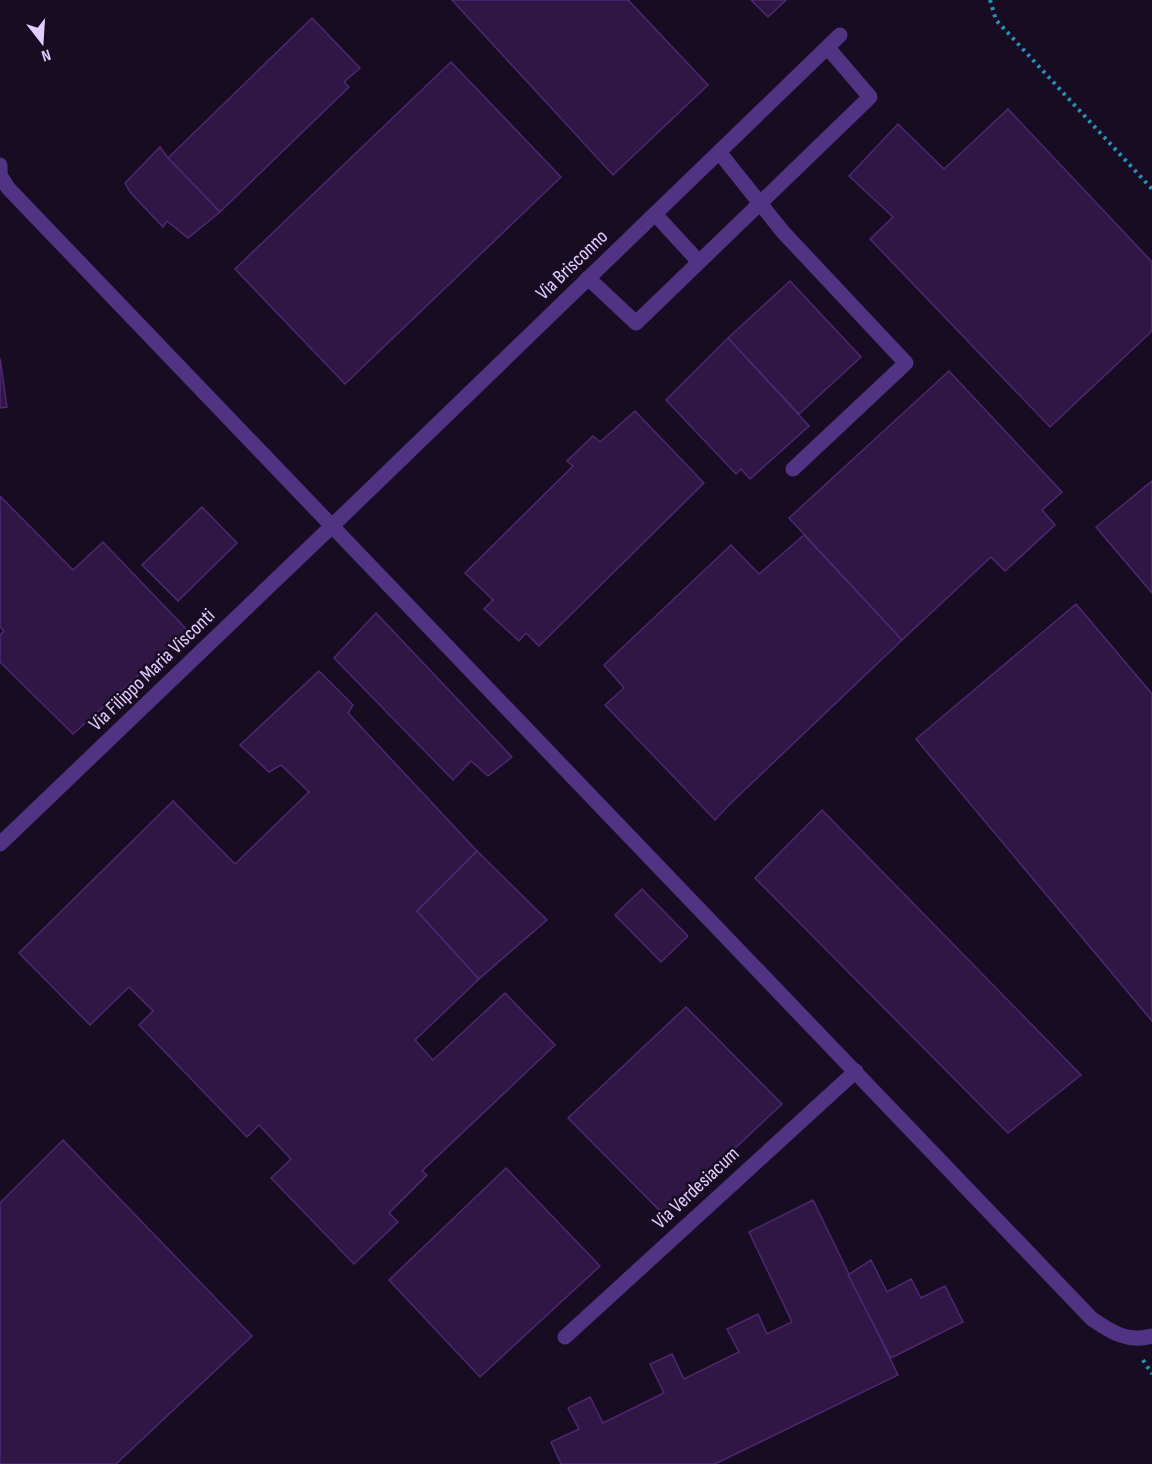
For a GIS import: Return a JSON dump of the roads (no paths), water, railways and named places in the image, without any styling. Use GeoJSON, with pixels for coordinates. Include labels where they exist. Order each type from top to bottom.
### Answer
{"type":"FeatureCollection","features":[{"type":"Feature","properties":{"kind":"street","name":"Via Brisconno"},"geometry":{"type":"LineString","coordinates":[[332,526],[840,35]]}},
{"type":"Feature","properties":{"kind":"street"},"geometry":{"type":"LineString","coordinates":[[588,278],[636,323],[870,97],[828,48]]}},
{"type":"Feature","properties":{"kind":"street"},"geometry":{"type":"LineString","coordinates":[[719,152],[783,232],[906,363],[793,469]]}},
{"type":"Feature","properties":{"kind":"street"},"geometry":{"type":"LineString","coordinates":[[0,165],[0,176],[8,188],[1092,1318],[1108,1330],[1125,1337],[1152,1336]]}},
{"type":"Feature","properties":{"kind":"street"},"geometry":{"type":"LineString","coordinates":[[655,214],[699,262]]}},
{"type":"Feature","properties":{"kind":"street","name":"Via Filippo Maria Visconti"},"geometry":{"type":"LineString","coordinates":[[0,844],[332,526]]}},
{"type":"Feature","properties":{"kind":"street","name":"Via Verdesiacum"},"geometry":{"type":"LineString","coordinates":[[565,1337],[856,1071]]}}]}
